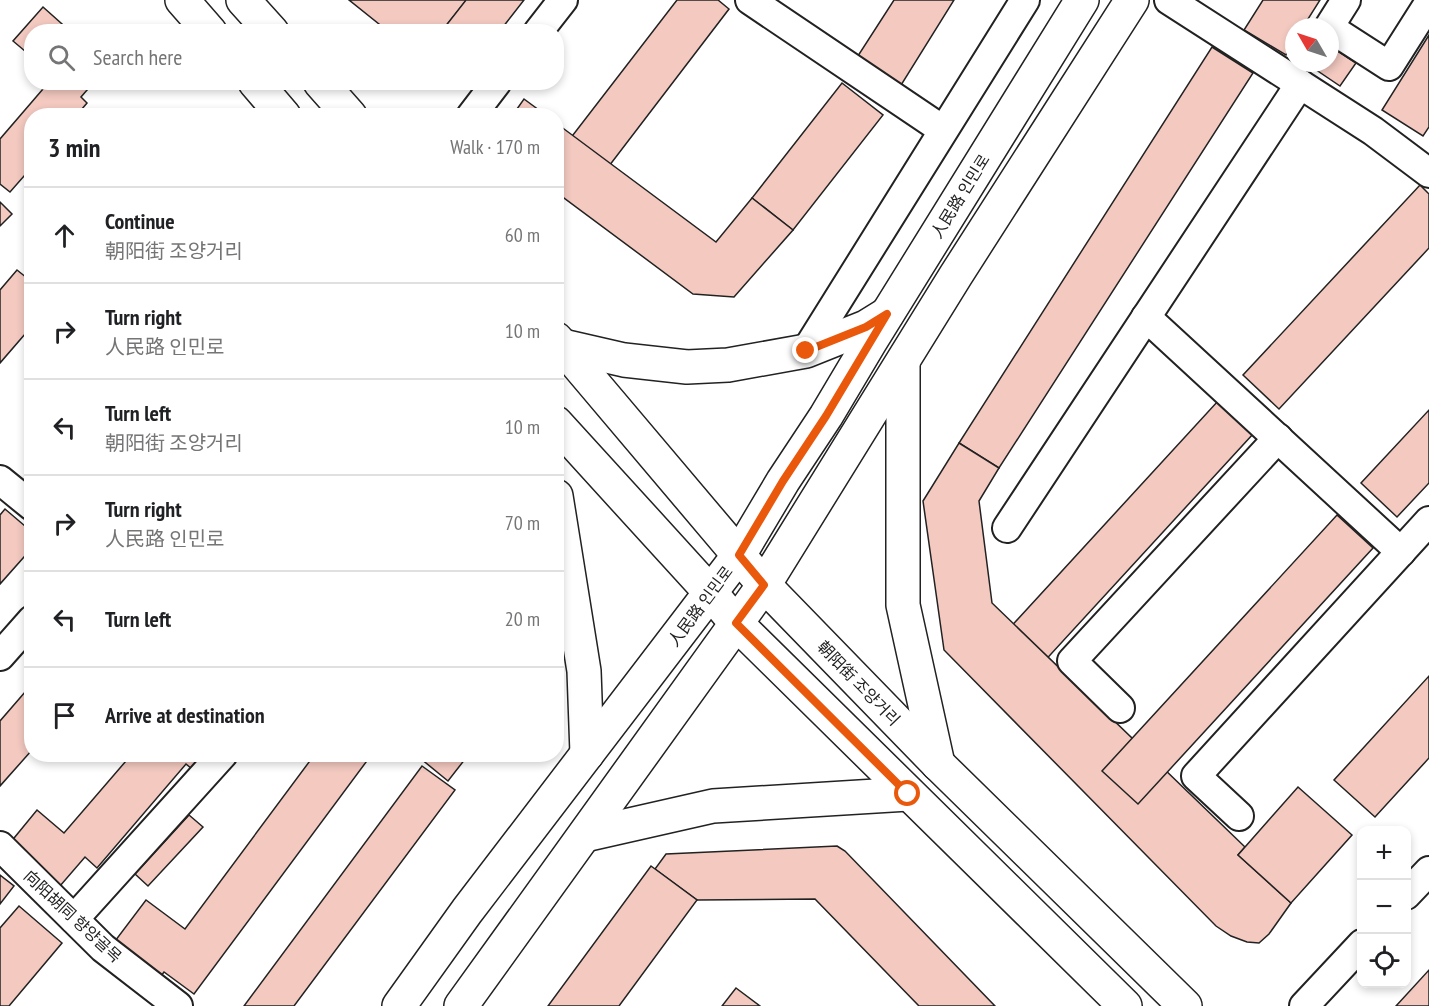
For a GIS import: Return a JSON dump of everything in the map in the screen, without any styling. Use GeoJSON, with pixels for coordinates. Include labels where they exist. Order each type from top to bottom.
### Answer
{"type":"FeatureCollection","features":[{"type":"Feature","properties":{"kind":"main road"},"geometry":{"type":"LineString","coordinates":[[182,0],[203,24]]}},
{"type":"Feature","properties":{"kind":"main road"},"geometry":{"type":"LineString","coordinates":[[243,0],[265,24]]}},
{"type":"Feature","properties":{"kind":"main road","name":"人民路 인민로"},"geometry":{"type":"LineString","coordinates":[[399,1006],[467,911],[739,555],[1082,0]]}},
{"type":"Feature","properties":{"kind":"main road"},"geometry":{"type":"LineString","coordinates":[[461,1006],[764,585],[956,274],[1132,0]]}},
{"type":"Feature","properties":{"kind":"main road"},"geometry":{"type":"LineString","coordinates":[[262,90],[277,108]]}},
{"type":"Feature","properties":{"kind":"main road"},"geometry":{"type":"LineString","coordinates":[[327,90],[343,108]]}},
{"type":"Feature","properties":{"kind":"main road"},"geometry":{"type":"LineString","coordinates":[[564,344],[624,360],[687,367],[728,365],[806,351],[866,327],[887,314]]}},
{"type":"Feature","properties":{"kind":"main road","name":"朝阳街 조양거리"},"geometry":{"type":"LineString","coordinates":[[564,348],[764,585],[938,764],[1185,1006]]}},
{"type":"Feature","properties":{"kind":"main road"},"geometry":{"type":"LineString","coordinates":[[903,362],[903,605],[938,764]]}},
{"type":"Feature","properties":{"kind":"main road"},"geometry":{"type":"LineString","coordinates":[[564,432],[736,623],[1125,1006]]}},
{"type":"Feature","properties":{"kind":"main road"},"geometry":{"type":"LineString","coordinates":[[564,546],[584,671],[587,753]]}},
{"type":"Feature","properties":{"kind":"main road"},"geometry":{"type":"LineString","coordinates":[[585,835],[713,806],[908,794]]}},
{"type":"Feature","properties":{"kind":"street"},"geometry":{"type":"LineString","coordinates":[[544,24],[563,0]]}},
{"type":"Feature","properties":{"kind":"street"},"geometry":{"type":"LineString","coordinates":[[750,0],[944,130]]}},
{"type":"Feature","properties":{"kind":"street"},"geometry":{"type":"LineString","coordinates":[[806,351],[1025,0]]}},
{"type":"Feature","properties":{"kind":"street"},"geometry":{"type":"LineString","coordinates":[[1169,0],[1372,131],[1429,174]]}},
{"type":"Feature","properties":{"kind":"street"},"geometry":{"type":"LineString","coordinates":[[1335,18],[1346,0]]}},
{"type":"Feature","properties":{"kind":"street"},"geometry":{"type":"LineString","coordinates":[[1339,34],[1389,66],[1429,3]]}},
{"type":"Feature","properties":{"kind":"street"},"geometry":{"type":"LineString","coordinates":[[1007,528],[1300,84]]}},
{"type":"Feature","properties":{"kind":"street"},"geometry":{"type":"LineString","coordinates":[[477,108],[491,90]]}},
{"type":"Feature","properties":{"kind":"street"},"geometry":{"type":"LineString","coordinates":[[1146,317],[1401,552]]}},
{"type":"Feature","properties":{"kind":"street"},"geometry":{"type":"LineString","coordinates":[[1120,708],[1072,661],[1278,438]]}},
{"type":"Feature","properties":{"kind":"street"},"geometry":{"type":"LineString","coordinates":[[0,480],[24,500]]}},
{"type":"Feature","properties":{"kind":"street"},"geometry":{"type":"LineString","coordinates":[[1239,816],[1196,777],[1429,521]]}},
{"type":"Feature","properties":{"kind":"street"},"geometry":{"type":"LineString","coordinates":[[0,656],[24,629]]}},
{"type":"Feature","properties":{"kind":"street"},"geometry":{"type":"LineString","coordinates":[[74,919],[216,762]]}},
{"type":"Feature","properties":{"kind":"street","name":"向阳胡同 향양골목"},"geometry":{"type":"LineString","coordinates":[[0,846],[103,948],[178,1006]]}},
{"type":"Feature","properties":{"kind":"street"},"geometry":{"type":"LineString","coordinates":[[1411,891],[1429,871]]}},
{"type":"Feature","properties":{"kind":"street"},"geometry":{"type":"LineString","coordinates":[[1304,1006],[1357,949]]}},
{"type":"Feature","properties":{"kind":"building"},"geometry":{"type":"Polygon","coordinates":[[[349,0],[466,1],[447,24],[379,24],[349,0]]]}},
{"type":"Feature","properties":{"kind":"building"},"geometry":{"type":"Polygon","coordinates":[[[466,0],[524,0],[505,24],[447,24],[466,0]]]}},
{"type":"Feature","properties":{"kind":"building"},"geometry":{"type":"Polygon","coordinates":[[[677,0],[718,0],[729,9],[580,204],[564,192],[564,147],[677,0]]]}},
{"type":"Feature","properties":{"kind":"building"},"geometry":{"type":"Polygon","coordinates":[[[894,0],[954,0],[898,90],[854,62],[894,0]]]}},
{"type":"Feature","properties":{"kind":"building"},"geometry":{"type":"Polygon","coordinates":[[[1263,0],[1320,0],[1309,18],[1285,18],[1285,54],[1244,30],[1263,0]]]}},
{"type":"Feature","properties":{"kind":"building"},"geometry":{"type":"Polygon","coordinates":[[[43,7],[62,24],[28,24],[43,7]]]}},
{"type":"Feature","properties":{"kind":"building"},"geometry":{"type":"Polygon","coordinates":[[[24,29],[24,50],[13,41],[24,29]]]}},
{"type":"Feature","properties":{"kind":"building"},"geometry":{"type":"Polygon","coordinates":[[[1429,35],[1429,127],[1423,136],[1382,110],[1429,35]]]}},
{"type":"Feature","properties":{"kind":"building"},"geometry":{"type":"Polygon","coordinates":[[[1212,47],[1253,73],[999,468],[959,443],[1212,47]]]}},
{"type":"Feature","properties":{"kind":"building"},"geometry":{"type":"Polygon","coordinates":[[[1339,52],[1356,63],[1340,86],[1319,72],[1339,72],[1339,52]]]}},
{"type":"Feature","properties":{"kind":"building"},"geometry":{"type":"Polygon","coordinates":[[[842,83],[883,115],[793,230],[752,198],[842,83]]]}},
{"type":"Feature","properties":{"kind":"building"},"geometry":{"type":"Polygon","coordinates":[[[42,90],[87,90],[81,97],[87,103],[83,108],[27,108],[42,90]]]}},
{"type":"Feature","properties":{"kind":"building"},"geometry":{"type":"Polygon","coordinates":[[[524,99],[536,108],[518,108],[524,99]]]}},
{"type":"Feature","properties":{"kind":"building"},"geometry":{"type":"Polygon","coordinates":[[[24,111],[24,176],[10,192],[0,184],[0,139],[24,111]]]}},
{"type":"Feature","properties":{"kind":"building"},"geometry":{"type":"Polygon","coordinates":[[[564,129],[716,242],[752,198],[793,230],[734,297],[693,294],[564,198],[564,129]]]}},
{"type":"Feature","properties":{"kind":"building"},"geometry":{"type":"Polygon","coordinates":[[[1420,185],[1429,194],[1429,248],[1279,409],[1243,375],[1420,185]]]}},
{"type":"Feature","properties":{"kind":"building"},"geometry":{"type":"Polygon","coordinates":[[[0,202],[12,214],[0,226],[0,202]]]}},
{"type":"Feature","properties":{"kind":"building"},"geometry":{"type":"Polygon","coordinates":[[[17,270],[24,276],[24,335],[0,363],[0,290],[17,270]]]}},
{"type":"Feature","properties":{"kind":"building"},"geometry":{"type":"Polygon","coordinates":[[[1218,401],[1253,434],[1018,690],[983,657],[1218,401]]]}},
{"type":"Feature","properties":{"kind":"building"},"geometry":{"type":"Polygon","coordinates":[[[1429,410],[1429,483],[1397,517],[1361,483],[1429,410]]]}},
{"type":"Feature","properties":{"kind":"building"},"geometry":{"type":"Polygon","coordinates":[[[959,443],[999,468],[979,501],[992,603],[1245,847],[1238,855],[1291,903],[1269,934],[1259,943],[1247,942],[1231,936],[1216,926],[944,650],[923,501],[959,443]]]}},
{"type":"Feature","properties":{"kind":"building"},"geometry":{"type":"Polygon","coordinates":[[[5,509],[24,525],[24,557],[0,584],[0,515],[5,509]]]}},
{"type":"Feature","properties":{"kind":"building"},"geometry":{"type":"Polygon","coordinates":[[[1337,515],[1373,548],[1138,804],[1102,771],[1337,515]]]}},
{"type":"Feature","properties":{"kind":"building"},"geometry":{"type":"Polygon","coordinates":[[[1429,676],[1429,758],[1375,817],[1334,780],[1429,676]]]}},
{"type":"Feature","properties":{"kind":"building"},"geometry":{"type":"Polygon","coordinates":[[[24,693],[24,759],[0,786],[0,721],[24,693]]]}},
{"type":"Feature","properties":{"kind":"building"},"geometry":{"type":"Polygon","coordinates":[[[125,762],[198,762],[192,769],[186,764],[97,868],[85,857],[60,886],[10,843],[37,810],[64,833],[125,762]]]}},
{"type":"Feature","properties":{"kind":"building"},"geometry":{"type":"Polygon","coordinates":[[[309,762],[366,762],[194,994],[164,972],[158,980],[112,945],[146,900],[185,929],[309,762]]]}},
{"type":"Feature","properties":{"kind":"building"},"geometry":{"type":"Polygon","coordinates":[[[425,762],[463,762],[448,781],[425,762]]]}},
{"type":"Feature","properties":{"kind":"building"},"geometry":{"type":"Polygon","coordinates":[[[422,766],[455,790],[294,1006],[244,1006],[422,766]]]}},
{"type":"Feature","properties":{"kind":"building"},"geometry":{"type":"Polygon","coordinates":[[[1298,787],[1352,835],[1291,903],[1238,855],[1298,787]]]}},
{"type":"Feature","properties":{"kind":"building"},"geometry":{"type":"Polygon","coordinates":[[[189,815],[203,827],[148,886],[135,874],[189,815]]]}},
{"type":"Feature","properties":{"kind":"building"},"geometry":{"type":"Polygon","coordinates":[[[837,846],[845,851],[995,1006],[919,1006],[815,899],[697,900],[655,869],[666,854],[837,846]]]}},
{"type":"Feature","properties":{"kind":"building"},"geometry":{"type":"Polygon","coordinates":[[[651,866],[697,900],[619,1006],[548,1006],[651,866]]]}},
{"type":"Feature","properties":{"kind":"building"},"geometry":{"type":"Polygon","coordinates":[[[0,875],[14,886],[0,904],[0,875]]]}},
{"type":"Feature","properties":{"kind":"building"},"geometry":{"type":"Polygon","coordinates":[[[19,906],[62,943],[9,1006],[0,1006],[0,928],[19,906]]]}},
{"type":"Feature","properties":{"kind":"building"},"geometry":{"type":"Polygon","coordinates":[[[1429,970],[1429,1006],[1396,1006],[1429,970]]]}},
{"type":"Feature","properties":{"kind":"building"},"geometry":{"type":"Polygon","coordinates":[[[736,988],[760,1006],[722,1006],[736,988]]]}},
{"type":"Feature","properties":{"kind":"route"},"geometry":{"type":"LineString","coordinates":[[806,351],[866,327],[887,314],[739,555],[764,585],[736,623],[908,794]]}}]}
